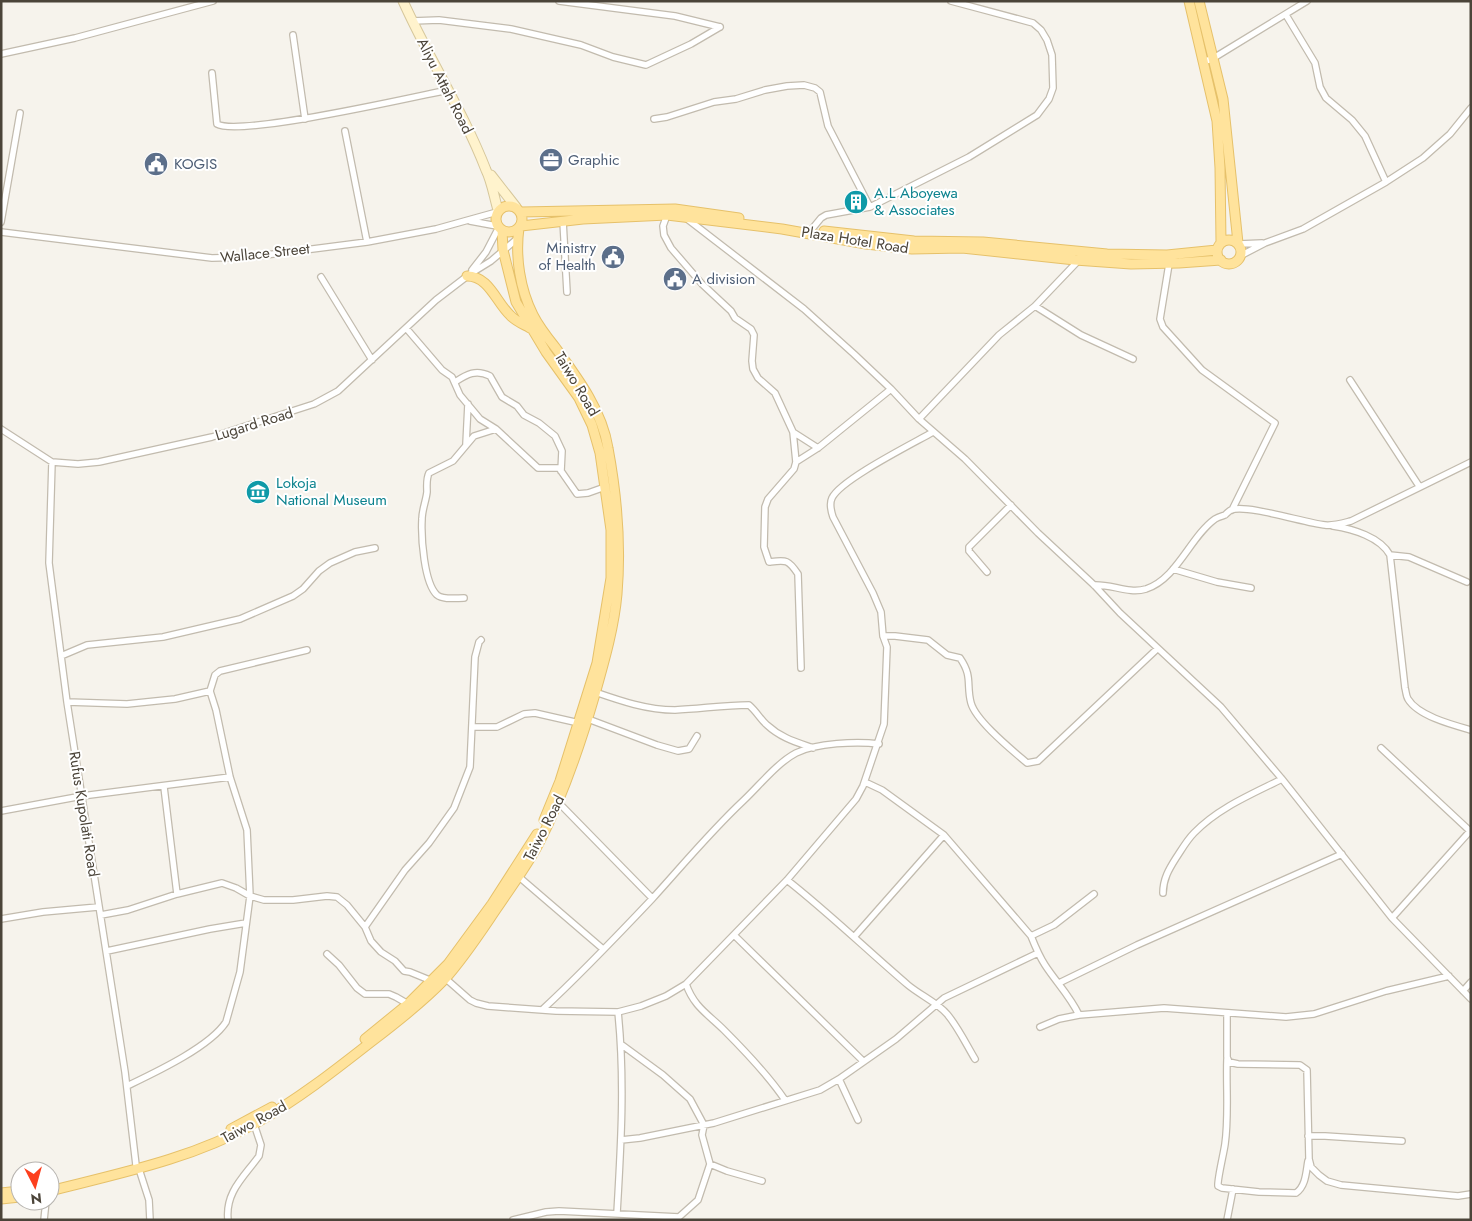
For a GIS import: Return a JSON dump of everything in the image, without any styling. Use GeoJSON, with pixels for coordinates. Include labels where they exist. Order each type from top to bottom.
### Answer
{"type":"FeatureCollection","features":[{"type":"Feature","properties":{"kind":"main road"},"geometry":{"type":"LineString","coordinates":[[1189,1],[1217,121],[1220,168],[1218,255],[1220,260],[1231,263],[1240,256],[1241,249],[1238,244],[1223,99],[1198,1]]}},
{"type":"Feature","properties":{"kind":"main road"},"geometry":{"type":"LineString","coordinates":[[509,206],[518,210],[522,219],[520,227],[509,232],[499,228],[496,219],[498,211],[509,206]]}},
{"type":"Feature","properties":{"kind":"main road","name":"Plaza Hotel Road"},"geometry":{"type":"LineString","coordinates":[[518,210],[675,209],[812,229],[914,241],[983,242],[1107,254],[1166,255],[1219,246]]}},
{"type":"Feature","properties":{"kind":"main road","name":"Plaza Hotel Road"},"geometry":{"type":"LineString","coordinates":[[520,227],[563,221],[667,215],[687,219],[782,228],[866,244],[912,249],[962,248],[1078,261],[1131,264],[1169,264],[1220,260]]}},
{"type":"Feature","properties":{"kind":"main road","name":"Taiwo Road"},"geometry":{"type":"LineString","coordinates":[[60,1184],[175,1159],[209,1146],[254,1124],[310,1088],[426,998],[446,978],[476,939],[537,846],[558,802],[596,692],[617,596],[619,539],[608,443],[596,411],[574,373],[535,319],[530,308],[522,284],[518,238],[520,227]]}},
{"type":"Feature","properties":{"kind":"main road","name":"Taiwo Road"},"geometry":{"type":"LineString","coordinates":[[60,1188],[138,1167],[206,1142],[281,1102],[354,1048],[408,1004],[432,981],[448,964],[492,904],[534,840],[560,782],[598,663],[611,578],[611,530],[600,453],[592,425],[579,398],[530,328],[516,302],[499,228]]}},
{"type":"Feature","properties":{"kind":"main road"},"geometry":{"type":"LineString","coordinates":[[1219,246],[1230,240],[1238,244]]}},
{"type":"Feature","properties":{"kind":"main road"},"geometry":{"type":"LineString","coordinates":[[468,275],[477,277],[486,284],[511,317],[530,328]]}},
{"type":"Feature","properties":{"kind":"street"},"geometry":{"type":"LineString","coordinates":[[1,54],[75,38],[197,3],[213,1]]}},
{"type":"Feature","properties":{"kind":"street","name":"Aliyu Attah Road"},"geometry":{"type":"LineString","coordinates":[[403,1],[459,108],[487,171]]}},
{"type":"Feature","properties":{"kind":"street"},"geometry":{"type":"LineString","coordinates":[[412,21],[439,20],[511,29],[581,45],[613,57],[646,65],[692,44],[720,27],[675,16],[559,1]]}},
{"type":"Feature","properties":{"kind":"street"},"geometry":{"type":"LineString","coordinates":[[812,229],[826,215],[870,207],[969,156],[1037,115],[1049,99],[1053,88],[1052,55],[1041,30],[1033,23],[951,1]]}},
{"type":"Feature","properties":{"kind":"street"},"geometry":{"type":"LineString","coordinates":[[1202,62],[1212,59],[1307,1]]}},
{"type":"Feature","properties":{"kind":"street"},"geometry":{"type":"LineString","coordinates":[[1286,15],[1315,64],[1320,87],[1326,98],[1352,120],[1366,136],[1386,182]]}},
{"type":"Feature","properties":{"kind":"street"},"geometry":{"type":"LineString","coordinates":[[293,35],[305,119]]}},
{"type":"Feature","properties":{"kind":"street"},"geometry":{"type":"LineString","coordinates":[[212,72],[217,124],[220,126],[234,127],[305,119],[448,90]]}},
{"type":"Feature","properties":{"kind":"street"},"geometry":{"type":"LineString","coordinates":[[654,119],[765,90],[804,85],[815,88],[820,92],[828,126],[870,207]]}},
{"type":"Feature","properties":{"kind":"street"},"geometry":{"type":"LineString","coordinates":[[1240,256],[1264,243],[1302,229],[1386,182],[1423,158],[1450,134],[1471,108]]}},
{"type":"Feature","properties":{"kind":"street"},"geometry":{"type":"LineString","coordinates":[[1,222],[20,113]]}},
{"type":"Feature","properties":{"kind":"street"},"geometry":{"type":"LineString","coordinates":[[345,131],[367,242]]}},
{"type":"Feature","properties":{"kind":"street"},"geometry":{"type":"LineString","coordinates":[[487,171],[518,210]]}},
{"type":"Feature","properties":{"kind":"street"},"geometry":{"type":"LineString","coordinates":[[487,171],[498,211]]}},
{"type":"Feature","properties":{"kind":"street"},"geometry":{"type":"LineString","coordinates":[[675,209],[804,309],[891,389],[919,419],[965,459],[1094,585],[1120,613],[1221,707],[1282,779],[1392,918],[1471,999]]}},
{"type":"Feature","properties":{"kind":"street","name":"Wallace Street"},"geometry":{"type":"LineString","coordinates":[[1,232],[212,258],[250,257],[367,242],[436,229],[498,211]]}},
{"type":"Feature","properties":{"kind":"street"},"geometry":{"type":"LineString","coordinates":[[667,215],[663,226],[664,235],[671,248],[702,284],[731,311],[735,318],[751,329],[754,334],[753,369],[758,378],[775,393],[793,432],[796,462],[794,469],[768,499],[765,507],[764,547],[769,562],[789,562],[798,574],[800,668]]}},
{"type":"Feature","properties":{"kind":"street"},"geometry":{"type":"LineString","coordinates":[[468,221],[499,228],[486,252],[468,275]]}},
{"type":"Feature","properties":{"kind":"street"},"geometry":{"type":"LineString","coordinates":[[563,221],[567,292]]}},
{"type":"Feature","properties":{"kind":"street"},"geometry":{"type":"LineString","coordinates":[[468,275],[491,261],[518,238]]}},
{"type":"Feature","properties":{"kind":"street"},"geometry":{"type":"LineString","coordinates":[[1238,244],[1264,243]]}},
{"type":"Feature","properties":{"kind":"street"},"geometry":{"type":"LineString","coordinates":[[919,419],[999,335],[1035,306],[1078,261]]}},
{"type":"Feature","properties":{"kind":"street"},"geometry":{"type":"LineString","coordinates":[[1094,585],[1105,584],[1130,591],[1145,589],[1156,584],[1173,568],[1215,518],[1232,510],[1275,423],[1202,370],[1163,327],[1160,319],[1169,264]]}},
{"type":"Feature","properties":{"kind":"street","name":"Lugard Road"},"geometry":{"type":"LineString","coordinates":[[1,429],[52,462],[78,464],[99,462],[212,437],[281,416],[327,398],[343,386],[436,300],[468,275]]}},
{"type":"Feature","properties":{"kind":"street"},"geometry":{"type":"LineString","coordinates":[[321,277],[372,360]]}},
{"type":"Feature","properties":{"kind":"street"},"geometry":{"type":"LineString","coordinates":[[1035,306],[1080,335],[1132,359]]}},
{"type":"Feature","properties":{"kind":"street"},"geometry":{"type":"LineString","coordinates":[[406,328],[442,370],[452,377],[460,395],[480,419],[496,429],[538,468],[559,468],[577,494],[588,493],[605,487]]}},
{"type":"Feature","properties":{"kind":"street"},"geometry":{"type":"LineString","coordinates":[[455,382],[467,374],[477,372],[490,376],[502,396],[517,406],[524,415],[539,422],[555,436],[562,451],[561,471]]}},
{"type":"Feature","properties":{"kind":"street"},"geometry":{"type":"LineString","coordinates":[[1350,380],[1419,486]]}},
{"type":"Feature","properties":{"kind":"street"},"geometry":{"type":"LineString","coordinates":[[796,462],[818,448],[891,389]]}},
{"type":"Feature","properties":{"kind":"street"},"geometry":{"type":"LineString","coordinates":[[466,444],[468,404]]}},
{"type":"Feature","properties":{"kind":"street"},"geometry":{"type":"LineString","coordinates":[[464,598],[441,598],[436,594],[428,576],[423,553],[422,518],[427,477],[429,473],[453,461],[474,436],[496,429]]}},
{"type":"Feature","properties":{"kind":"street"},"geometry":{"type":"LineString","coordinates":[[793,432],[818,448]]}},
{"type":"Feature","properties":{"kind":"street"},"geometry":{"type":"LineString","coordinates":[[446,978],[476,1004],[488,1006],[618,1012],[642,1006],[666,996],[686,984],[787,880],[856,799],[865,782],[879,744],[886,712],[887,647],[881,612],[833,517],[830,503],[831,498],[858,474],[933,432]]}},
{"type":"Feature","properties":{"kind":"street","name":"Rufus Kupolati Road"},"geometry":{"type":"LineString","coordinates":[[52,462],[49,563],[67,702],[98,907],[101,914],[107,952],[138,1167],[149,1200],[150,1220]]}},
{"type":"Feature","properties":{"kind":"street"},"geometry":{"type":"LineString","coordinates":[[1326,525],[1351,521],[1471,462]]}},
{"type":"Feature","properties":{"kind":"street"},"geometry":{"type":"LineString","coordinates":[[987,572],[969,551],[969,547],[1011,505]]}},
{"type":"Feature","properties":{"kind":"street"},"geometry":{"type":"LineString","coordinates":[[1232,510],[1254,510],[1351,529],[1385,547],[1390,555],[1405,688],[1408,699],[1418,710],[1426,714],[1471,730]]}},
{"type":"Feature","properties":{"kind":"street"},"geometry":{"type":"LineString","coordinates":[[1351,521],[1351,529]]}},
{"type":"Feature","properties":{"kind":"street"},"geometry":{"type":"LineString","coordinates":[[62,656],[87,645],[163,637],[240,619],[293,596],[330,563],[355,552],[376,548]]}},
{"type":"Feature","properties":{"kind":"street"},"geometry":{"type":"LineString","coordinates":[[1390,555],[1409,557],[1467,582]]}},
{"type":"Feature","properties":{"kind":"street"},"geometry":{"type":"LineString","coordinates":[[1173,568],[1217,582],[1251,588]]}},
{"type":"Feature","properties":{"kind":"street"},"geometry":{"type":"LineString","coordinates":[[884,636],[928,640],[947,655],[960,658],[970,679],[971,705],[992,733],[1027,763],[1038,761],[1157,648]]}},
{"type":"Feature","properties":{"kind":"street"},"geometry":{"type":"LineString","coordinates":[[366,927],[404,870],[429,843],[454,808],[470,767],[475,657],[481,640]]}},
{"type":"Feature","properties":{"kind":"street"},"geometry":{"type":"LineString","coordinates":[[127,1086],[172,1063],[208,1040],[221,1029],[226,1022],[240,972],[250,896],[247,830],[230,777],[216,710],[210,691],[215,675],[220,671],[307,650]]}},
{"type":"Feature","properties":{"kind":"street"},"geometry":{"type":"LineString","coordinates":[[67,702],[127,704],[210,691]]}},
{"type":"Feature","properties":{"kind":"street"},"geometry":{"type":"LineString","coordinates":[[596,692],[626,703],[674,710],[749,704],[758,712],[765,724],[784,738],[813,748]]}},
{"type":"Feature","properties":{"kind":"street"},"geometry":{"type":"LineString","coordinates":[[472,727],[497,726],[524,714],[535,713],[579,723]]}},
{"type":"Feature","properties":{"kind":"street"},"geometry":{"type":"LineString","coordinates":[[588,719],[657,745],[678,750],[689,749],[696,736]]}},
{"type":"Feature","properties":{"kind":"street"},"geometry":{"type":"LineString","coordinates":[[543,1010],[652,898],[718,824],[788,759],[802,750],[813,748],[863,742],[879,744]]}},
{"type":"Feature","properties":{"kind":"street"},"geometry":{"type":"LineString","coordinates":[[1381,748],[1471,830],[1392,918]]}},
{"type":"Feature","properties":{"kind":"street"},"geometry":{"type":"LineString","coordinates":[[1,811],[82,796],[164,787],[230,777]]}},
{"type":"Feature","properties":{"kind":"street"},"geometry":{"type":"LineString","coordinates":[[1163,893],[1164,880],[1192,834],[1205,822],[1233,804],[1282,779]]}},
{"type":"Feature","properties":{"kind":"street"},"geometry":{"type":"LineString","coordinates":[[865,782],[882,790],[944,835],[1031,936],[1045,966],[1059,983],[1079,1014]]}},
{"type":"Feature","properties":{"kind":"street"},"geometry":{"type":"LineString","coordinates":[[164,787],[177,894]]}},
{"type":"Feature","properties":{"kind":"street"},"geometry":{"type":"LineString","coordinates":[[558,802],[652,898]]}},
{"type":"Feature","properties":{"kind":"street"},"geometry":{"type":"LineString","coordinates":[[854,937],[944,835]]}},
{"type":"Feature","properties":{"kind":"street"},"geometry":{"type":"LineString","coordinates":[[1059,983],[1138,945],[1342,854]]}},
{"type":"Feature","properties":{"kind":"street"},"geometry":{"type":"LineString","coordinates":[[518,876],[603,949]]}},
{"type":"Feature","properties":{"kind":"street"},"geometry":{"type":"LineString","coordinates":[[787,880],[818,904],[920,994],[937,1004],[947,1014],[975,1059]]}},
{"type":"Feature","properties":{"kind":"street"},"geometry":{"type":"LineString","coordinates":[[101,914],[128,910],[177,894],[222,883],[250,896],[264,900],[338,897],[366,927],[371,941],[381,952],[395,961],[404,971],[432,981]]}},
{"type":"Feature","properties":{"kind":"street"},"geometry":{"type":"LineString","coordinates":[[1031,936],[1054,925],[1094,894]]}},
{"type":"Feature","properties":{"kind":"street"},"geometry":{"type":"LineString","coordinates":[[1,919],[43,912],[98,907]]}},
{"type":"Feature","properties":{"kind":"street"},"geometry":{"type":"LineString","coordinates":[[107,952],[246,923]]}},
{"type":"Feature","properties":{"kind":"street"},"geometry":{"type":"LineString","coordinates":[[734,935],[862,1061]]}},
{"type":"Feature","properties":{"kind":"street"},"geometry":{"type":"LineString","coordinates":[[621,1140],[704,1125],[820,1090],[896,1039],[944,998],[1038,953]]}},
{"type":"Feature","properties":{"kind":"street"},"geometry":{"type":"LineString","coordinates":[[326,954],[339,965],[357,988],[365,994],[389,994],[408,1004]]}},
{"type":"Feature","properties":{"kind":"street"},"geometry":{"type":"LineString","coordinates":[[1040,1027],[1060,1018],[1079,1014],[1164,1008],[1286,1017],[1314,1014],[1386,991],[1449,976]]}},
{"type":"Feature","properties":{"kind":"street"},"geometry":{"type":"LineString","coordinates":[[1464,991],[1471,982]]}},
{"type":"Feature","properties":{"kind":"street"},"geometry":{"type":"LineString","coordinates":[[686,984],[690,996],[700,1008],[746,1053],[774,1084],[785,1100]]}},
{"type":"Feature","properties":{"kind":"street"},"geometry":{"type":"LineString","coordinates":[[616,1213],[621,1140],[623,1064],[618,1012]]}},
{"type":"Feature","properties":{"kind":"street"},"geometry":{"type":"LineString","coordinates":[[1227,1014],[1228,1127],[1217,1182],[1218,1186],[1259,1192],[1296,1193],[1301,1190],[1309,1159]]}},
{"type":"Feature","properties":{"kind":"street"},"geometry":{"type":"LineString","coordinates":[[513,1220],[546,1212],[559,1211],[679,1217],[698,1200],[710,1164],[702,1135],[704,1125],[690,1099],[663,1075],[622,1045]]}},
{"type":"Feature","properties":{"kind":"street"},"geometry":{"type":"LineString","coordinates":[[1227,1057],[1232,1064],[1300,1065],[1304,1067],[1308,1075],[1309,1159],[1311,1167],[1319,1176],[1327,1181],[1341,1185],[1458,1196],[1471,1194]]}},
{"type":"Feature","properties":{"kind":"street"},"geometry":{"type":"LineString","coordinates":[[839,1079],[858,1120]]}},
{"type":"Feature","properties":{"kind":"street"},"geometry":{"type":"LineString","coordinates":[[228,1220],[227,1208],[231,1193],[259,1156],[261,1150],[254,1124]]}},
{"type":"Feature","properties":{"kind":"street"},"geometry":{"type":"LineString","coordinates":[[1308,1136],[1402,1141]]}},
{"type":"Feature","properties":{"kind":"street"},"geometry":{"type":"LineString","coordinates":[[710,1164],[762,1181]]}},
{"type":"Feature","properties":{"kind":"street"},"geometry":{"type":"LineString","coordinates":[[1227,1220],[1233,1189]]}},
{"type":"Feature","properties":{"kind":"place","name":"Graphic"},"geometry":{"type":"Point","coordinates":[551,160]}},
{"type":"Feature","properties":{"kind":"place","name":"KOGIS"},"geometry":{"type":"Point","coordinates":[156,164]}},
{"type":"Feature","properties":{"kind":"place","name":"A.L Aboyewa & Associates"},"geometry":{"type":"Point","coordinates":[856,202]}},
{"type":"Feature","properties":{"kind":"place","name":"Ministry of Health"},"geometry":{"type":"Point","coordinates":[613,257]}},
{"type":"Feature","properties":{"kind":"place","name":"A division"},"geometry":{"type":"Point","coordinates":[675,279]}},
{"type":"Feature","properties":{"kind":"place","name":"Lokoja National Museum"},"geometry":{"type":"Point","coordinates":[258,492]}}]}
